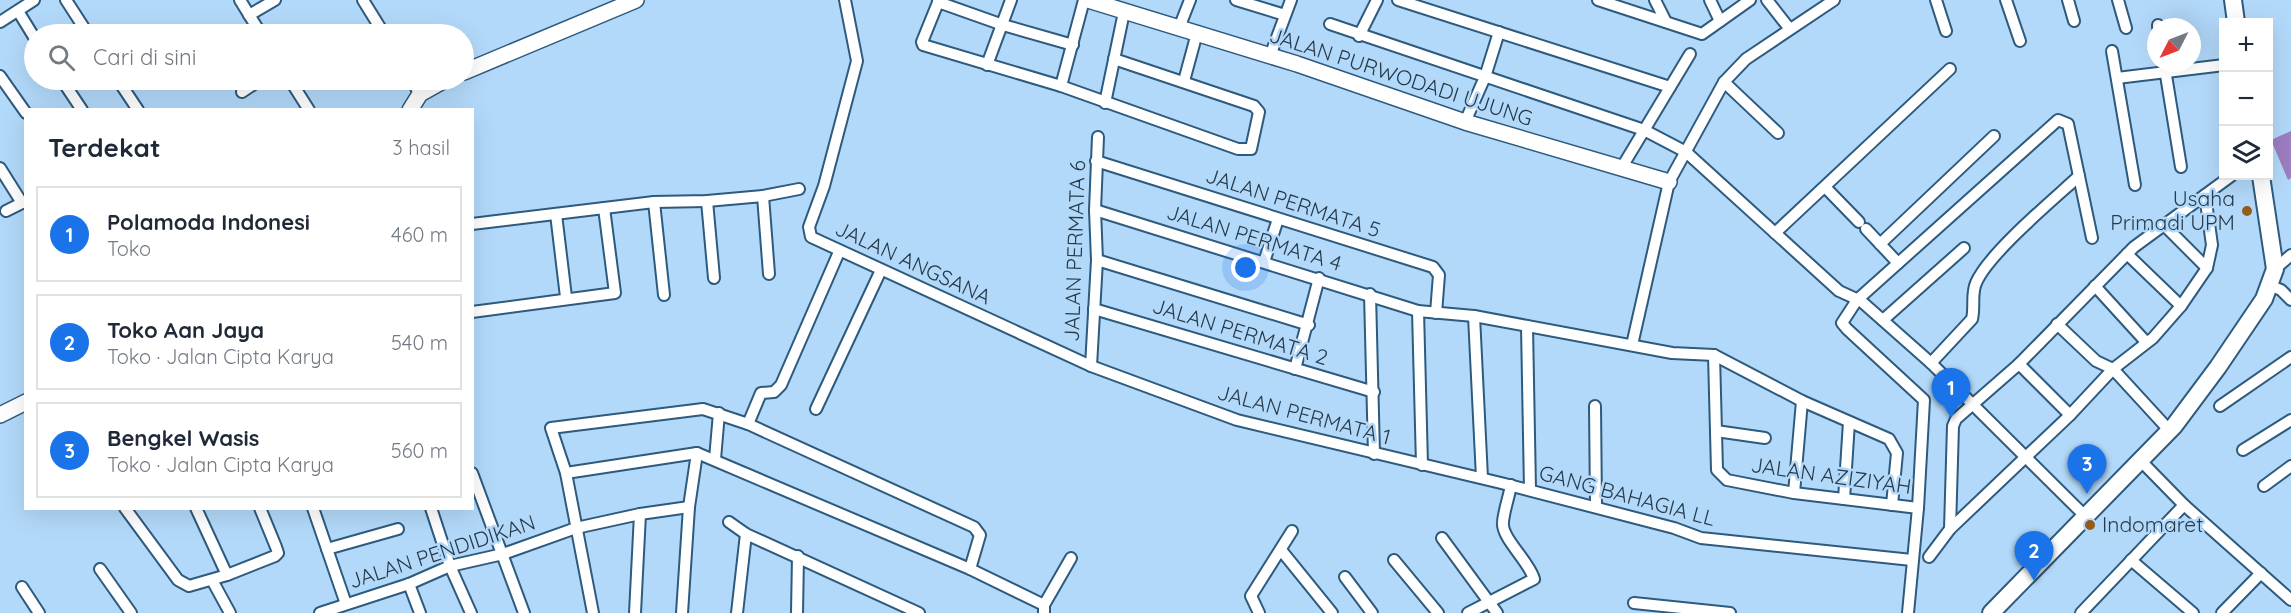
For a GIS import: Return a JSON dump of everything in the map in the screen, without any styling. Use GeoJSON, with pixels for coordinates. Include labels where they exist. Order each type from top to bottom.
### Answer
{"type":"FeatureCollection","features":[{"type":"Feature","properties":{"kind":"main road"},"geometry":{"type":"LineString","coordinates":[[2233,0],[2235,18]]}},
{"type":"Feature","properties":{"kind":"main road"},"geometry":{"type":"LineString","coordinates":[[1991,613],[2169,430],[2220,364],[2264,299],[2275,269],[2262,180]]}},
{"type":"Feature","properties":{"kind":"street"},"geometry":{"type":"LineString","coordinates":[[0,22],[34,0]]}},
{"type":"Feature","properties":{"kind":"street"},"geometry":{"type":"LineString","coordinates":[[66,0],[82,24]]}},
{"type":"Feature","properties":{"kind":"street"},"geometry":{"type":"LineString","coordinates":[[240,0],[255,24]]}},
{"type":"Feature","properties":{"kind":"street"},"geometry":{"type":"LineString","coordinates":[[249,15],[274,0]]}},
{"type":"Feature","properties":{"kind":"street"},"geometry":{"type":"LineString","coordinates":[[363,0],[378,24]]}},
{"type":"Feature","properties":{"kind":"street"},"geometry":{"type":"LineString","coordinates":[[474,68],[636,0]]}},
{"type":"Feature","properties":{"kind":"street","name":"JALAN ANGSANA"},"geometry":{"type":"LineString","coordinates":[[844,0],[857,61],[825,186],[809,227],[811,237],[839,252],[1091,366]]}},
{"type":"Feature","properties":{"kind":"street"},"geometry":{"type":"LineString","coordinates":[[987,65],[1011,0]]}},
{"type":"Feature","properties":{"kind":"street"},"geometry":{"type":"LineString","coordinates":[[1061,86],[1086,0]]}},
{"type":"Feature","properties":{"kind":"street","name":"JALAN PURWODADI UJUNG"},"geometry":{"type":"LineString","coordinates":[[1086,0],[1270,56],[1465,122],[1669,182]]}},
{"type":"Feature","properties":{"kind":"street"},"geometry":{"type":"LineString","coordinates":[[1179,27],[1190,0]]}},
{"type":"Feature","properties":{"kind":"street"},"geometry":{"type":"LineString","coordinates":[[1270,56],[1291,0]]}},
{"type":"Feature","properties":{"kind":"street"},"geometry":{"type":"LineString","coordinates":[[1359,36],[1377,0]]}},
{"type":"Feature","properties":{"kind":"street"},"geometry":{"type":"LineString","coordinates":[[1398,0],[1670,87]]}},
{"type":"Feature","properties":{"kind":"street"},"geometry":{"type":"LineString","coordinates":[[1599,0],[1702,34],[1750,0]]}},
{"type":"Feature","properties":{"kind":"street"},"geometry":{"type":"LineString","coordinates":[[1655,0],[1666,22]]}},
{"type":"Feature","properties":{"kind":"street"},"geometry":{"type":"LineString","coordinates":[[1710,0],[1720,21]]}},
{"type":"Feature","properties":{"kind":"street"},"geometry":{"type":"LineString","coordinates":[[1767,0],[1789,28]]}},
{"type":"Feature","properties":{"kind":"street"},"geometry":{"type":"LineString","coordinates":[[1632,345],[1669,182],[1724,82],[1746,59],[1789,28],[1834,0]]}},
{"type":"Feature","properties":{"kind":"street"},"geometry":{"type":"LineString","coordinates":[[1936,0],[1946,31]]}},
{"type":"Feature","properties":{"kind":"street"},"geometry":{"type":"LineString","coordinates":[[2006,0],[2020,41]]}},
{"type":"Feature","properties":{"kind":"street"},"geometry":{"type":"LineString","coordinates":[[2068,0],[2074,21]]}},
{"type":"Feature","properties":{"kind":"street"},"geometry":{"type":"LineString","coordinates":[[2118,0],[2126,28]]}},
{"type":"Feature","properties":{"kind":"street"},"geometry":{"type":"LineString","coordinates":[[1072,45],[1003,25],[938,1],[922,42],[923,45],[1061,86],[1238,149],[1251,149],[1254,144],[1257,109],[1184,81],[1114,59]]}},
{"type":"Feature","properties":{"kind":"street"},"geometry":{"type":"LineString","coordinates":[[1241,1],[1285,15]]}},
{"type":"Feature","properties":{"kind":"street"},"geometry":{"type":"LineString","coordinates":[[18,11],[26,24]]}},
{"type":"Feature","properties":{"kind":"street"},"geometry":{"type":"LineString","coordinates":[[1105,103],[1124,12]]}},
{"type":"Feature","properties":{"kind":"street"},"geometry":{"type":"LineString","coordinates":[[1330,24],[1359,36],[1644,130],[1686,152],[1839,291],[1857,300],[1883,320],[1931,363],[2085,516]]}},
{"type":"Feature","properties":{"kind":"street"},"geometry":{"type":"LineString","coordinates":[[1465,122],[1485,77],[1499,32]]}},
{"type":"Feature","properties":{"kind":"street"},"geometry":{"type":"LineString","coordinates":[[1184,81],[1197,33]]}},
{"type":"Feature","properties":{"kind":"street"},"geometry":{"type":"LineString","coordinates":[[2112,51],[2135,185]]}},
{"type":"Feature","properties":{"kind":"street"},"geometry":{"type":"LineString","coordinates":[[1622,167],[1690,54]]}},
{"type":"Feature","properties":{"kind":"street"},"geometry":{"type":"LineString","coordinates":[[2201,66],[2219,65]]}},
{"type":"Feature","properties":{"kind":"street"},"geometry":{"type":"LineString","coordinates":[[1775,233],[1950,69]]}},
{"type":"Feature","properties":{"kind":"street"},"geometry":{"type":"LineString","coordinates":[[2117,78],[2147,72]]}},
{"type":"Feature","properties":{"kind":"street"},"geometry":{"type":"LineString","coordinates":[[2166,72],[2181,166]]}},
{"type":"Feature","properties":{"kind":"street"},"geometry":{"type":"LineString","coordinates":[[0,76],[24,110]]}},
{"type":"Feature","properties":{"kind":"street"},"geometry":{"type":"LineString","coordinates":[[1724,82],[1778,133]]}},
{"type":"Feature","properties":{"kind":"street"},"geometry":{"type":"LineString","coordinates":[[68,90],[80,108]]}},
{"type":"Feature","properties":{"kind":"street"},"geometry":{"type":"LineString","coordinates":[[125,90],[137,108]]}},
{"type":"Feature","properties":{"kind":"street"},"geometry":{"type":"LineString","coordinates":[[296,90],[308,108]]}},
{"type":"Feature","properties":{"kind":"street"},"geometry":{"type":"LineString","coordinates":[[417,90],[420,94]]}},
{"type":"Feature","properties":{"kind":"street"},"geometry":{"type":"LineString","coordinates":[[411,108],[420,94],[427,90]]}},
{"type":"Feature","properties":{"kind":"street"},"geometry":{"type":"LineString","coordinates":[[1918,508],[1924,400],[1844,326],[1845,314],[1898,262],[2058,120],[2068,124],[2092,238]]}},
{"type":"Feature","properties":{"kind":"street"},"geometry":{"type":"LineString","coordinates":[[1880,244],[1994,136]]}},
{"type":"Feature","properties":{"kind":"street","name":"JALAN PERMATA 6"},"geometry":{"type":"LineString","coordinates":[[1091,366],[1097,260],[1095,210],[1098,137]]}},
{"type":"Feature","properties":{"kind":"street","name":"JALAN PERMATA 5"},"geometry":{"type":"LineString","coordinates":[[1096,161],[1433,267],[1438,275],[1436,313]]}},
{"type":"Feature","properties":{"kind":"street"},"geometry":{"type":"LineString","coordinates":[[0,168],[24,202],[6,211]]}},
{"type":"Feature","properties":{"kind":"street"},"geometry":{"type":"LineString","coordinates":[[1931,363],[1972,319],[1973,290],[1989,265],[2079,176]]}},
{"type":"Feature","properties":{"kind":"street"},"geometry":{"type":"LineString","coordinates":[[1950,530],[1953,426],[1956,419],[1975,406],[2019,364],[2127,254],[2226,180]]}},
{"type":"Feature","properties":{"kind":"street"},"geometry":{"type":"LineString","coordinates":[[1825,187],[1898,262]]}},
{"type":"Feature","properties":{"kind":"street"},"geometry":{"type":"LineString","coordinates":[[474,224],[654,202],[707,201],[763,196],[799,189]]}},
{"type":"Feature","properties":{"kind":"street"},"geometry":{"type":"LineString","coordinates":[[1929,557],[1950,530],[2070,415],[2113,369],[2153,338],[2181,306],[2207,267],[2212,245],[2205,195]]}},
{"type":"Feature","properties":{"kind":"street"},"geometry":{"type":"LineString","coordinates":[[763,196],[769,274]]}},
{"type":"Feature","properties":{"kind":"street"},"geometry":{"type":"LineString","coordinates":[[707,201],[714,278]]}},
{"type":"Feature","properties":{"kind":"street"},"geometry":{"type":"LineString","coordinates":[[654,202],[664,295]]}},
{"type":"Feature","properties":{"kind":"street"},"geometry":{"type":"LineString","coordinates":[[474,312],[566,297],[615,293],[604,208]]}},
{"type":"Feature","properties":{"kind":"street","name":"JALAN PERMATA 4"},"geometry":{"type":"LineString","coordinates":[[1095,210],[1319,278],[1418,311],[1474,316],[1672,353],[1714,355]]}},
{"type":"Feature","properties":{"kind":"street"},"geometry":{"type":"LineString","coordinates":[[556,214],[566,297]]}},
{"type":"Feature","properties":{"kind":"street"},"geometry":{"type":"LineString","coordinates":[[1264,262],[1278,219]]}},
{"type":"Feature","properties":{"kind":"street"},"geometry":{"type":"LineString","coordinates":[[2164,225],[2207,267]]}},
{"type":"Feature","properties":{"kind":"street"},"geometry":{"type":"LineString","coordinates":[[1883,320],[1964,248]]}},
{"type":"Feature","properties":{"kind":"street"},"geometry":{"type":"LineString","coordinates":[[748,424],[760,393],[774,392],[781,385],[839,252]]}},
{"type":"Feature","properties":{"kind":"street"},"geometry":{"type":"LineString","coordinates":[[2127,254],[2181,306]]}},
{"type":"Feature","properties":{"kind":"street"},"geometry":{"type":"LineString","coordinates":[[2275,269],[2291,255]]}},
{"type":"Feature","properties":{"kind":"street"},"geometry":{"type":"LineString","coordinates":[[1097,260],[1309,325]]}},
{"type":"Feature","properties":{"kind":"street"},"geometry":{"type":"LineString","coordinates":[[816,410],[881,270]]}},
{"type":"Feature","properties":{"kind":"street"},"geometry":{"type":"LineString","coordinates":[[1295,369],[1309,325],[1319,278]]}},
{"type":"Feature","properties":{"kind":"street"},"geometry":{"type":"LineString","coordinates":[[2269,285],[2281,291],[2291,300]]}},
{"type":"Feature","properties":{"kind":"street"},"geometry":{"type":"LineString","coordinates":[[2095,286],[2146,342]]}},
{"type":"Feature","properties":{"kind":"street"},"geometry":{"type":"LineString","coordinates":[[1370,294],[1374,454]]}},
{"type":"Feature","properties":{"kind":"street","name":"JALAN PERMATA 2"},"geometry":{"type":"LineString","coordinates":[[1094,309],[1374,392]]}},
{"type":"Feature","properties":{"kind":"street"},"geometry":{"type":"LineString","coordinates":[[1418,311],[1422,465]]}},
{"type":"Feature","properties":{"kind":"street"},"geometry":{"type":"LineString","coordinates":[[1474,316],[1482,478]]}},
{"type":"Feature","properties":{"kind":"street"},"geometry":{"type":"LineString","coordinates":[[2057,324],[2097,361],[2113,369],[2169,430]]}},
{"type":"Feature","properties":{"kind":"street"},"geometry":{"type":"LineString","coordinates":[[1527,326],[1530,490]]}},
{"type":"Feature","properties":{"kind":"street"},"geometry":{"type":"LineString","coordinates":[[1714,355],[1802,401],[1889,440],[1898,453],[1892,505]]}},
{"type":"Feature","properties":{"kind":"street","name":"JALAN AZIZIYAH"},"geometry":{"type":"LineString","coordinates":[[1714,355],[1717,470],[1720,475],[1727,480],[1794,493],[1918,508],[1908,613]]}},
{"type":"Feature","properties":{"kind":"street"},"geometry":{"type":"LineString","coordinates":[[2220,406],[2291,357]]}},
{"type":"Feature","properties":{"kind":"street"},"geometry":{"type":"LineString","coordinates":[[2019,364],[2070,415]]}},
{"type":"Feature","properties":{"kind":"street","name":"JALAN PERMATA 1"},"geometry":{"type":"LineString","coordinates":[[1091,366],[1237,420],[1511,485]]}},
{"type":"Feature","properties":{"kind":"street"},"geometry":{"type":"LineString","coordinates":[[1794,493],[1802,401]]}},
{"type":"Feature","properties":{"kind":"street"},"geometry":{"type":"LineString","coordinates":[[0,415],[24,403]]}},
{"type":"Feature","properties":{"kind":"street"},"geometry":{"type":"LineString","coordinates":[[1595,406],[1596,507]]}},
{"type":"Feature","properties":{"kind":"street"},"geometry":{"type":"LineString","coordinates":[[593,613],[566,473],[552,428],[703,408],[748,424],[974,527],[980,535],[970,569]]}},
{"type":"Feature","properties":{"kind":"street"},"geometry":{"type":"LineString","coordinates":[[715,459],[719,413]]}},
{"type":"Feature","properties":{"kind":"street"},"geometry":{"type":"LineString","coordinates":[[2243,450],[2291,420]]}},
{"type":"Feature","properties":{"kind":"street"},"geometry":{"type":"LineString","coordinates":[[1844,499],[1849,422]]}},
{"type":"Feature","properties":{"kind":"street"},"geometry":{"type":"LineString","coordinates":[[1716,430],[1765,438]]}},
{"type":"Feature","properties":{"kind":"street"},"geometry":{"type":"LineString","coordinates":[[566,473],[697,453],[970,569],[1044,609],[1071,558]]}},
{"type":"Feature","properties":{"kind":"street"},"geometry":{"type":"LineString","coordinates":[[682,613],[689,507],[697,453]]}},
{"type":"Feature","properties":{"kind":"street"},"geometry":{"type":"LineString","coordinates":[[2141,461],[2184,505],[2291,600]]}},
{"type":"Feature","properties":{"kind":"street"},"geometry":{"type":"LineString","coordinates":[[2264,486],[2291,466]]}},
{"type":"Feature","properties":{"kind":"street"},"geometry":{"type":"LineString","coordinates":[[474,478],[524,613]]}},
{"type":"Feature","properties":{"kind":"street"},"geometry":{"type":"LineString","coordinates":[[1468,613],[1534,579],[1531,567],[1509,539],[1502,525],[1511,485]]}},
{"type":"Feature","properties":{"kind":"street","name":"GANG BAHAGIA LL"},"geometry":{"type":"LineString","coordinates":[[1511,485],[1674,528],[1701,538],[1912,560]]}},
{"type":"Feature","properties":{"kind":"street"},"geometry":{"type":"LineString","coordinates":[[2081,613],[2184,505]]}},
{"type":"Feature","properties":{"kind":"street","name":"JALAN PENDIDIKAN"},"geometry":{"type":"LineString","coordinates":[[320,613],[409,584],[450,566],[503,554],[576,528],[640,514],[689,507]]}},
{"type":"Feature","properties":{"kind":"street"},"geometry":{"type":"LineString","coordinates":[[126,510],[178,580],[189,586],[227,575],[278,553],[261,510]]}},
{"type":"Feature","properties":{"kind":"street"},"geometry":{"type":"LineString","coordinates":[[197,510],[227,575]]}},
{"type":"Feature","properties":{"kind":"street"},"geometry":{"type":"LineString","coordinates":[[314,510],[346,604]]}},
{"type":"Feature","properties":{"kind":"street"},"geometry":{"type":"LineString","coordinates":[[432,510],[450,566],[471,613]]}},
{"type":"Feature","properties":{"kind":"street"},"geometry":{"type":"LineString","coordinates":[[635,613],[640,514]]}},
{"type":"Feature","properties":{"kind":"street"},"geometry":{"type":"LineString","coordinates":[[729,522],[746,534],[918,613]]}},
{"type":"Feature","properties":{"kind":"street"},"geometry":{"type":"LineString","coordinates":[[327,549],[398,529]]}},
{"type":"Feature","properties":{"kind":"street"},"geometry":{"type":"LineString","coordinates":[[1259,613],[1251,596],[1292,531]]}},
{"type":"Feature","properties":{"kind":"street"},"geometry":{"type":"LineString","coordinates":[[737,613],[746,534]]}},
{"type":"Feature","properties":{"kind":"street"},"geometry":{"type":"LineString","coordinates":[[1442,538],[1497,613]]}},
{"type":"Feature","properties":{"kind":"street"},"geometry":{"type":"LineString","coordinates":[[1281,550],[1332,613]]}},
{"type":"Feature","properties":{"kind":"street"},"geometry":{"type":"LineString","coordinates":[[797,613],[798,556]]}},
{"type":"Feature","properties":{"kind":"street"},"geometry":{"type":"LineString","coordinates":[[1394,560],[1438,613]]}},
{"type":"Feature","properties":{"kind":"street"},"geometry":{"type":"LineString","coordinates":[[2131,560],[2193,613]]}},
{"type":"Feature","properties":{"kind":"street"},"geometry":{"type":"LineString","coordinates":[[100,569],[130,613]]}},
{"type":"Feature","properties":{"kind":"street"},"geometry":{"type":"LineString","coordinates":[[2222,613],[2261,573]]}},
{"type":"Feature","properties":{"kind":"street"},"geometry":{"type":"LineString","coordinates":[[1345,577],[1372,613]]}},
{"type":"Feature","properties":{"kind":"street"},"geometry":{"type":"LineString","coordinates":[[212,580],[230,613]]}},
{"type":"Feature","properties":{"kind":"street"},"geometry":{"type":"LineString","coordinates":[[409,584],[420,613]]}},
{"type":"Feature","properties":{"kind":"street"},"geometry":{"type":"LineString","coordinates":[[22,587],[39,613]]}},
{"type":"Feature","properties":{"kind":"street"},"geometry":{"type":"LineString","coordinates":[[1634,603],[1730,613]]}},
{"type":"Feature","properties":{"kind":"shaded area"},"geometry":{"type":"Polygon","coordinates":[[[2291,131],[2291,178],[2288,180],[2273,145],[2273,139],[2291,131]]]}},
{"type":"Feature","properties":{"kind":"place","name":"Usaha Primadi UPM"},"geometry":{"type":"Point","coordinates":[2247,211]}},
{"type":"Feature","properties":{"kind":"place","name":"Polamoda Indonesi"},"geometry":{"type":"Point","coordinates":[1951,418]}},
{"type":"Feature","properties":{"kind":"place","name":"Bengkel Wasis"},"geometry":{"type":"Point","coordinates":[2087,494]}},
{"type":"Feature","properties":{"kind":"place","name":"Indomaret"},"geometry":{"type":"Point","coordinates":[2090,525]}},
{"type":"Feature","properties":{"kind":"place","name":"Toko Aan Jaya"},"geometry":{"type":"Point","coordinates":[2034,581]}}]}
